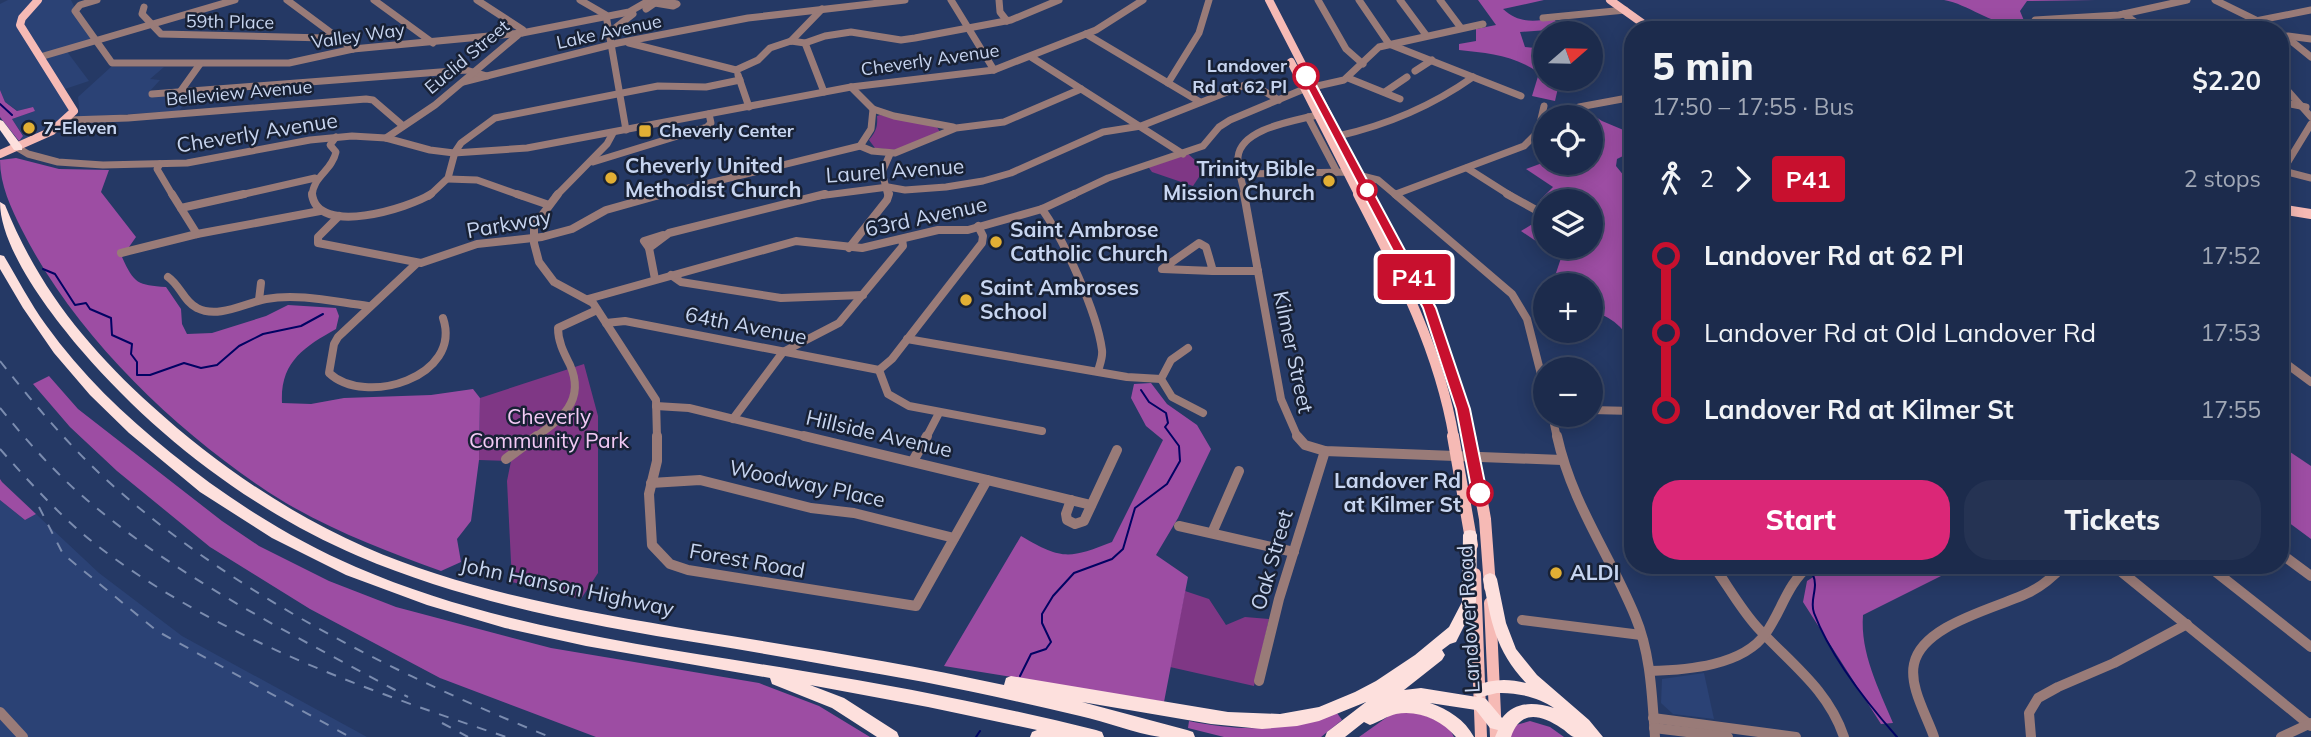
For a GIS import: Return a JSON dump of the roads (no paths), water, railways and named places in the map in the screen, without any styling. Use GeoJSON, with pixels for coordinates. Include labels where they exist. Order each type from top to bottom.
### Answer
{"type":"FeatureCollection","features":[{"type":"Feature","properties":{"kind":"highway"},"geometry":{"type":"LineString","coordinates":[[0,123],[18,148]]}},
{"type":"Feature","properties":{"kind":"highway","name":"John Hanson Highway"},"geometry":{"type":"LineString","coordinates":[[0,205],[20,252],[46,295],[79,339],[121,385],[183,441],[225,473],[281,511],[321,533],[412,572],[519,603],[590,618],[914,673],[1057,702],[1187,737]]}},
{"type":"Feature","properties":{"kind":"highway"},"geometry":{"type":"LineString","coordinates":[[0,258],[22,298],[53,344],[85,382],[154,448],[232,508],[300,549],[384,587],[468,613],[560,635],[950,703],[1096,737]]}},
{"type":"Feature","properties":{"kind":"highway"},"geometry":{"type":"LineString","coordinates":[[0,271],[6,282],[22,298]]}},
{"type":"Feature","properties":{"kind":"highway"},"geometry":{"type":"LineString","coordinates":[[1333,737],[1439,654],[1455,631],[1469,602],[1470,535]]}},
{"type":"Feature","properties":{"kind":"highway"},"geometry":{"type":"LineString","coordinates":[[1490,579],[1499,624],[1509,649],[1530,677],[1595,737]]}},
{"type":"Feature","properties":{"kind":"highway"},"geometry":{"type":"LineString","coordinates":[[914,673],[952,673],[1229,720],[1277,722],[1319,713],[1359,696],[1405,669],[1455,631]]}},
{"type":"Feature","properties":{"kind":"highway"},"geometry":{"type":"LineString","coordinates":[[706,661],[812,691],[852,710],[891,737]]}},
{"type":"Feature","properties":{"kind":"highway"},"geometry":{"type":"LineString","coordinates":[[1381,701],[1398,696],[1526,690],[1562,705]]}},
{"type":"Feature","properties":{"kind":"highway"},"geometry":{"type":"LineString","coordinates":[[1485,694],[1498,732],[1512,718],[1533,710],[1561,717],[1584,737]]}},
{"type":"Feature","properties":{"kind":"highway"},"geometry":{"type":"LineString","coordinates":[[1345,737],[1382,710],[1404,705],[1441,714],[1454,723],[1466,737]]}},
{"type":"Feature","properties":{"kind":"highway"},"geometry":{"type":"LineString","coordinates":[[1038,737],[1070,737]]}},
{"type":"Feature","properties":{"kind":"main road"},"geometry":{"type":"LineString","coordinates":[[1,153],[18,148],[69,120],[74,107],[20,24],[38,0]]}},
{"type":"Feature","properties":{"kind":"main road","name":"Landover Road"},"geometry":{"type":"LineString","coordinates":[[1261,0],[1308,89],[1338,136],[1429,308],[1454,376],[1473,456],[1490,579],[1481,737]]}},
{"type":"Feature","properties":{"kind":"main road","name":"Landover Road"},"geometry":{"type":"LineString","coordinates":[[1269,0],[1308,89],[1313,116],[1419,314],[1442,384],[1458,455],[1475,565],[1485,694],[1498,732]]}},
{"type":"Feature","properties":{"kind":"main road"},"geometry":{"type":"LineString","coordinates":[[1600,0],[1628,21]]}},
{"type":"Feature","properties":{"kind":"main road"},"geometry":{"type":"LineString","coordinates":[[1608,0],[1640,21]]}},
{"type":"Feature","properties":{"kind":"main road"},"geometry":{"type":"LineString","coordinates":[[2289,210],[2311,214]]}},
{"type":"Feature","properties":{"kind":"main road"},"geometry":{"type":"LineString","coordinates":[[2289,216],[2311,219]]}},
{"type":"Feature","properties":{"kind":"street"},"geometry":{"type":"LineString","coordinates":[[97,0],[80,5],[75,11],[97,41]]}},
{"type":"Feature","properties":{"kind":"street"},"geometry":{"type":"LineString","coordinates":[[40,57],[234,0]]}},
{"type":"Feature","properties":{"kind":"street"},"geometry":{"type":"LineString","coordinates":[[287,0],[353,49]]}},
{"type":"Feature","properties":{"kind":"street"},"geometry":{"type":"LineString","coordinates":[[374,0],[433,43]]}},
{"type":"Feature","properties":{"kind":"street","name":"Euclid Street"},"geometry":{"type":"LineString","coordinates":[[386,138],[428,110],[523,33],[523,30],[477,0]]}},
{"type":"Feature","properties":{"kind":"street"},"geometry":{"type":"LineString","coordinates":[[580,0],[607,15],[626,130]]}},
{"type":"Feature","properties":{"kind":"street","name":"Lake Avenue"},"geometry":{"type":"LineString","coordinates":[[463,82],[627,42],[748,18],[905,0]]}},
{"type":"Feature","properties":{"kind":"street"},"geometry":{"type":"LineString","coordinates":[[951,0],[994,70]]}},
{"type":"Feature","properties":{"kind":"street"},"geometry":{"type":"LineString","coordinates":[[999,0],[999,9],[1007,21]]}},
{"type":"Feature","properties":{"kind":"street"},"geometry":{"type":"LineString","coordinates":[[791,41],[805,43],[844,33],[870,34],[901,40],[1007,21],[1059,0]]}},
{"type":"Feature","properties":{"kind":"street","name":"Cheverly Avenue"},"geometry":{"type":"LineString","coordinates":[[18,148],[28,154],[65,163],[160,164],[206,160],[335,137],[386,138],[430,150],[454,153],[509,151],[851,87],[994,70],[1106,25],[1143,0]]}},
{"type":"Feature","properties":{"kind":"street"},"geometry":{"type":"LineString","coordinates":[[1168,83],[1199,33],[1209,0]]}},
{"type":"Feature","properties":{"kind":"street"},"geometry":{"type":"LineString","coordinates":[[1318,0],[1346,49],[1363,64]]}},
{"type":"Feature","properties":{"kind":"street"},"geometry":{"type":"LineString","coordinates":[[1359,0],[1389,44],[1521,96]]}},
{"type":"Feature","properties":{"kind":"street"},"geometry":{"type":"LineString","coordinates":[[1400,0],[1426,35]]}},
{"type":"Feature","properties":{"kind":"street"},"geometry":{"type":"LineString","coordinates":[[1440,0],[1461,28]]}},
{"type":"Feature","properties":{"kind":"street"},"geometry":{"type":"LineString","coordinates":[[2035,21],[2124,15],[2187,0]]}},
{"type":"Feature","properties":{"kind":"street"},"geometry":{"type":"LineString","coordinates":[[2215,0],[2259,21]]}},
{"type":"Feature","properties":{"kind":"street"},"geometry":{"type":"LineString","coordinates":[[610,32],[629,13],[656,1]]}},
{"type":"Feature","properties":{"kind":"street"},"geometry":{"type":"LineString","coordinates":[[144,7],[142,14],[151,25]]}},
{"type":"Feature","properties":{"kind":"street"},"geometry":{"type":"LineString","coordinates":[[627,42],[736,70],[758,60],[770,48],[791,41],[822,9]]}},
{"type":"Feature","properties":{"kind":"street"},"geometry":{"type":"LineString","coordinates":[[1543,18],[1625,10]]}},
{"type":"Feature","properties":{"kind":"street"},"geometry":{"type":"LineString","coordinates":[[2247,21],[2311,10]]}},
{"type":"Feature","properties":{"kind":"street","name":"Valley Way"},"geometry":{"type":"LineString","coordinates":[[97,41],[112,63],[282,63],[353,49],[523,33],[607,15],[629,13]]}},
{"type":"Feature","properties":{"kind":"street"},"geometry":{"type":"LineString","coordinates":[[2124,15],[2133,21]]}},
{"type":"Feature","properties":{"kind":"street"},"geometry":{"type":"LineString","coordinates":[[2076,18],[2079,21]]}},
{"type":"Feature","properties":{"kind":"street"},"geometry":{"type":"LineString","coordinates":[[1400,99],[1348,78],[1375,49],[1426,35],[1483,24]]}},
{"type":"Feature","properties":{"kind":"street","name":"59th Place"},"geometry":{"type":"LineString","coordinates":[[151,25],[157,33],[163,34],[325,38],[333,35]]}},
{"type":"Feature","properties":{"kind":"street"},"geometry":{"type":"LineString","coordinates":[[1086,34],[1200,102]]}},
{"type":"Feature","properties":{"kind":"street"},"geometry":{"type":"LineString","coordinates":[[2289,34],[2311,39]]}},
{"type":"Feature","properties":{"kind":"street"},"geometry":{"type":"LineString","coordinates":[[2289,39],[2311,57]]}},
{"type":"Feature","properties":{"kind":"street"},"geometry":{"type":"LineString","coordinates":[[805,43],[824,92]]}},
{"type":"Feature","properties":{"kind":"street"},"geometry":{"type":"LineString","coordinates":[[1031,57],[1183,154]]}},
{"type":"Feature","properties":{"kind":"street"},"geometry":{"type":"LineString","coordinates":[[1415,71],[1432,60]]}},
{"type":"Feature","properties":{"kind":"street"},"geometry":{"type":"LineString","coordinates":[[180,92],[200,64]]}},
{"type":"Feature","properties":{"kind":"street"},"geometry":{"type":"LineString","coordinates":[[736,70],[748,107]]}},
{"type":"Feature","properties":{"kind":"street"},"geometry":{"type":"LineString","coordinates":[[152,94],[475,71],[487,76]]}},
{"type":"Feature","properties":{"kind":"street"},"geometry":{"type":"LineString","coordinates":[[1385,92],[1407,77]]}},
{"type":"Feature","properties":{"kind":"street"},"geometry":{"type":"LineString","coordinates":[[1338,136],[1363,130],[1421,107],[1450,93],[1473,77]]}},
{"type":"Feature","properties":{"kind":"street","name":"63rd Avenue"},"geometry":{"type":"LineString","coordinates":[[589,299],[796,241],[815,240],[849,248],[869,248],[938,230],[963,231],[1042,209],[1108,178],[1206,145],[1222,124],[1308,89],[1348,78]]}},
{"type":"Feature","properties":{"kind":"street"},"geometry":{"type":"LineString","coordinates":[[121,253],[197,234],[320,211],[339,216],[368,216],[394,210],[425,197],[448,179],[454,153],[474,132],[495,118],[664,85],[706,87],[740,80]]}},
{"type":"Feature","properties":{"kind":"street","name":"Laurel Avenue"},"geometry":{"type":"LineString","coordinates":[[655,279],[649,248],[643,243],[646,239],[820,194],[888,187],[905,190],[983,181],[1011,173],[1103,132],[1120,127],[1141,126],[1251,83],[1279,100]]}},
{"type":"Feature","properties":{"kind":"street"},"geometry":{"type":"LineString","coordinates":[[861,94],[866,85]]}},
{"type":"Feature","properties":{"kind":"street"},"geometry":{"type":"LineString","coordinates":[[851,87],[861,94],[873,109],[894,116],[956,128]]}},
{"type":"Feature","properties":{"kind":"street"},"geometry":{"type":"LineString","coordinates":[[873,109],[871,129],[860,146],[890,153],[956,128],[1004,122],[1081,89]]}},
{"type":"Feature","properties":{"kind":"street"},"geometry":{"type":"LineString","coordinates":[[2289,90],[2308,107],[2311,117]]}},
{"type":"Feature","properties":{"kind":"street","name":"Belleview Avenue"},"geometry":{"type":"LineString","coordinates":[[69,120],[128,118],[366,99],[373,100],[402,125]]}},
{"type":"Feature","properties":{"kind":"street"},"geometry":{"type":"LineString","coordinates":[[1590,105],[1624,99]]}},
{"type":"Feature","properties":{"kind":"street"},"geometry":{"type":"LineString","coordinates":[[2289,104],[2308,107]]}},
{"type":"Feature","properties":{"kind":"street"},"geometry":{"type":"LineString","coordinates":[[593,162],[707,127],[711,123],[709,114]]}},
{"type":"Feature","properties":{"kind":"street"},"geometry":{"type":"LineString","coordinates":[[1313,116],[1264,131],[1246,141],[1238,153],[1241,174],[1341,172],[1378,180],[1480,264],[1513,296],[1527,319],[1537,357]]}},
{"type":"Feature","properties":{"kind":"street"},"geometry":{"type":"LineString","coordinates":[[2289,159],[2311,124]]}},
{"type":"Feature","properties":{"kind":"street"},"geometry":{"type":"LineString","coordinates":[[533,236],[535,223],[549,205],[593,162],[612,138],[612,133]]}},
{"type":"Feature","properties":{"kind":"street"},"geometry":{"type":"LineString","coordinates":[[181,208],[315,178],[335,160],[335,152],[330,145],[335,137]]}},
{"type":"Feature","properties":{"kind":"street"},"geometry":{"type":"LineString","coordinates":[[1395,194],[1524,146],[1533,137]]}},
{"type":"Feature","properties":{"kind":"street"},"geometry":{"type":"LineString","coordinates":[[582,139],[600,152]]}},
{"type":"Feature","properties":{"kind":"street","name":"Parkway"},"geometry":{"type":"LineString","coordinates":[[416,264],[477,244],[542,237],[572,229],[606,210],[626,203],[860,146]]}},
{"type":"Feature","properties":{"kind":"street"},"geometry":{"type":"LineString","coordinates":[[849,248],[887,200],[888,187],[882,172],[890,153]]}},
{"type":"Feature","properties":{"kind":"street"},"geometry":{"type":"LineString","coordinates":[[160,164],[157,169],[197,234]]}},
{"type":"Feature","properties":{"kind":"street"},"geometry":{"type":"LineString","coordinates":[[1467,168],[1533,208]]}},
{"type":"Feature","properties":{"kind":"street"},"geometry":{"type":"LineString","coordinates":[[2289,172],[2311,178]]}},
{"type":"Feature","properties":{"kind":"street","name":"Kilmer Street"},"geometry":{"type":"LineString","coordinates":[[1241,174],[1281,399],[1290,424],[1306,445],[1325,451]]}},
{"type":"Feature","properties":{"kind":"street"},"geometry":{"type":"LineString","coordinates":[[315,178],[312,199],[320,211]]}},
{"type":"Feature","properties":{"kind":"street"},"geometry":{"type":"LineString","coordinates":[[448,179],[477,180],[549,205]]}},
{"type":"Feature","properties":{"kind":"street"},"geometry":{"type":"LineString","coordinates":[[1042,209],[1060,234],[1097,329],[1103,353],[1098,371]]}},
{"type":"Feature","properties":{"kind":"street"},"geometry":{"type":"LineString","coordinates":[[339,216],[318,237],[318,243],[416,264],[403,279],[369,306],[334,344],[329,373],[341,383],[391,385],[408,381],[434,366],[443,353],[446,329],[443,318]]}},
{"type":"Feature","properties":{"kind":"street"},"geometry":{"type":"LineString","coordinates":[[978,226],[983,236],[982,243],[888,363],[879,370],[884,387],[894,398],[909,406],[1042,431]]}},
{"type":"Feature","properties":{"kind":"street","name":"Forest Road"},"geometry":{"type":"LineString","coordinates":[[533,236],[540,265],[547,276],[560,286],[589,299],[653,394],[656,406],[657,461],[649,503],[652,545],[670,564],[688,570],[916,606],[954,538]]}},
{"type":"Feature","properties":{"kind":"street"},"geometry":{"type":"LineString","coordinates":[[733,419],[782,352],[839,323],[903,246],[902,239]]}},
{"type":"Feature","properties":{"kind":"street"},"geometry":{"type":"LineString","coordinates":[[1213,271],[1206,247],[1199,243],[1161,269],[1213,271],[1258,271]]}},
{"type":"Feature","properties":{"kind":"street"},"geometry":{"type":"LineString","coordinates":[[671,275],[681,282],[758,296],[792,298],[863,295]]}},
{"type":"Feature","properties":{"kind":"street"},"geometry":{"type":"LineString","coordinates":[[168,277],[176,281],[190,304],[200,309],[218,311],[259,300],[287,298],[369,306]]}},
{"type":"Feature","properties":{"kind":"street"},"geometry":{"type":"LineString","coordinates":[[259,300],[261,282]]}},
{"type":"Feature","properties":{"kind":"street"},"geometry":{"type":"LineString","coordinates":[[506,459],[549,428],[569,407],[576,393],[577,383],[559,338],[558,328],[597,310]]}},
{"type":"Feature","properties":{"kind":"street","name":"64th Avenue"},"geometry":{"type":"LineString","coordinates":[[606,323],[625,321],[879,370]]}},
{"type":"Feature","properties":{"kind":"street"},"geometry":{"type":"LineString","coordinates":[[907,339],[1127,377],[1161,379]]}},
{"type":"Feature","properties":{"kind":"street"},"geometry":{"type":"LineString","coordinates":[[1161,379],[1174,357],[1188,348]]}},
{"type":"Feature","properties":{"kind":"street"},"geometry":{"type":"LineString","coordinates":[[2289,366],[2311,382]]}},
{"type":"Feature","properties":{"kind":"street"},"geometry":{"type":"LineString","coordinates":[[1161,379],[1172,397],[1203,413]]}},
{"type":"Feature","properties":{"kind":"street","name":"Hillside Avenue"},"geometry":{"type":"LineString","coordinates":[[656,406],[681,407],[1091,505]]}},
{"type":"Feature","properties":{"kind":"street"},"geometry":{"type":"LineString","coordinates":[[1603,410],[1624,411]]}},
{"type":"Feature","properties":{"kind":"street"},"geometry":{"type":"LineString","coordinates":[[913,461],[939,413]]}},
{"type":"Feature","properties":{"kind":"street"},"geometry":{"type":"LineString","coordinates":[[1555,427],[1562,460],[1581,512],[1618,578],[1640,635],[1650,671],[1654,727]]}},
{"type":"Feature","properties":{"kind":"street"},"geometry":{"type":"LineString","coordinates":[[1072,500],[1066,514],[1072,524],[1084,522],[1117,450]]}},
{"type":"Feature","properties":{"kind":"street"},"geometry":{"type":"LineString","coordinates":[[1325,451],[1562,460]]}},
{"type":"Feature","properties":{"kind":"street","name":"Oak Street"},"geometry":{"type":"LineString","coordinates":[[1259,681],[1325,451]]}},
{"type":"Feature","properties":{"kind":"street"},"geometry":{"type":"LineString","coordinates":[[1212,533],[1239,471]]}},
{"type":"Feature","properties":{"kind":"street"},"geometry":{"type":"LineString","coordinates":[[954,538],[987,480]]}},
{"type":"Feature","properties":{"kind":"street","name":"Woodway Place"},"geometry":{"type":"LineString","coordinates":[[651,483],[700,481],[811,508],[854,513],[954,538]]}},
{"type":"Feature","properties":{"kind":"street"},"geometry":{"type":"LineString","coordinates":[[1179,526],[1294,552]]}},
{"type":"Feature","properties":{"kind":"street"},"geometry":{"type":"LineString","coordinates":[[2289,560],[2311,576]]}},
{"type":"Feature","properties":{"kind":"street"},"geometry":{"type":"LineString","coordinates":[[1720,574],[1765,635],[1795,662],[1822,694],[1835,714],[1844,737]]}},
{"type":"Feature","properties":{"kind":"street"},"geometry":{"type":"LineString","coordinates":[[1650,671],[1685,669],[1717,661],[1753,646],[1765,635],[1793,581],[1800,574]]}},
{"type":"Feature","properties":{"kind":"street"},"geometry":{"type":"LineString","coordinates":[[1934,737],[1914,671],[1916,655],[1927,639],[2058,574]]}},
{"type":"Feature","properties":{"kind":"street"},"geometry":{"type":"LineString","coordinates":[[2124,574],[2310,724],[2281,737]]}},
{"type":"Feature","properties":{"kind":"street"},"geometry":{"type":"LineString","coordinates":[[2218,574],[2311,648]]}},
{"type":"Feature","properties":{"kind":"street"},"geometry":{"type":"LineString","coordinates":[[1522,620],[1640,635]]}},
{"type":"Feature","properties":{"kind":"street"},"geometry":{"type":"LineString","coordinates":[[2031,737],[2029,710],[2034,702],[2045,694],[2115,662],[2166,632],[2187,624]]}},
{"type":"Feature","properties":{"kind":"street"},"geometry":{"type":"LineString","coordinates":[[0,712],[23,737]]}},
{"type":"Feature","properties":{"kind":"street"},"geometry":{"type":"LineString","coordinates":[[1654,727],[1728,737]]}},
{"type":"Feature","properties":{"kind":"street"},"geometry":{"type":"LineString","coordinates":[[1654,727],[1796,737]]}},
{"type":"Feature","properties":{"kind":"waterway"},"geometry":{"type":"LineString","coordinates":[[0,104],[12,115]]}},
{"type":"Feature","properties":{"kind":"waterway"},"geometry":{"type":"LineString","coordinates":[[43,269],[55,274],[75,305],[86,303],[90,309],[111,318],[112,335],[132,344],[131,354],[137,362],[137,375],[150,375],[184,363],[201,368],[217,365],[239,346],[263,334],[301,326],[323,314]]}},
{"type":"Feature","properties":{"kind":"waterway"},"geometry":{"type":"LineString","coordinates":[[1020,676],[1031,654],[1046,649],[1051,642],[1042,623],[1042,614],[1053,596],[1074,573],[1112,559],[1123,549],[1135,508],[1167,484],[1180,461],[1179,446],[1165,427],[1168,423],[1166,413],[1149,402],[1141,390]]}},
{"type":"Feature","properties":{"kind":"waterway"},"geometry":{"type":"LineString","coordinates":[[1813,575],[1813,608],[1821,629],[1850,678],[1897,737]]}},
{"type":"Feature","properties":{"kind":"waterway"},"geometry":{"type":"LineString","coordinates":[[976,737],[980,731]]}},
{"type":"Feature","properties":{"kind":"railway"},"geometry":{"type":"LineString","coordinates":[[0,361],[52,424],[95,469],[159,524],[211,562],[264,597],[376,659],[550,737]]}},
{"type":"Feature","properties":{"kind":"railway"},"geometry":{"type":"LineString","coordinates":[[0,408],[75,490],[162,557],[242,607],[408,697]]}},
{"type":"Feature","properties":{"kind":"railway"},"geometry":{"type":"LineString","coordinates":[[0,449],[50,504],[92,541],[153,584],[200,612],[249,637],[350,681],[506,737]]}},
{"type":"Feature","properties":{"kind":"railway"},"geometry":{"type":"LineString","coordinates":[[39,507],[63,554],[157,631],[350,737]]}},
{"type":"Feature","properties":{"kind":"railway"},"geometry":{"type":"LineString","coordinates":[[442,723],[468,737]]}},
{"type":"Feature","properties":{"kind":"place","name":"Landover Rd at 62 Pl"},"geometry":{"type":"Point","coordinates":[1306,76]}},
{"type":"Feature","properties":{"kind":"place","name":"7-Eleven"},"geometry":{"type":"Point","coordinates":[29,128]}},
{"type":"Feature","properties":{"kind":"place","name":"Cheverly Center"},"geometry":{"type":"Point","coordinates":[645,131]}},
{"type":"Feature","properties":{"kind":"place","name":"Cheverly United Methodist Church"},"geometry":{"type":"Point","coordinates":[611,178]}},
{"type":"Feature","properties":{"kind":"place","name":"Trinity Bible Mission Church"},"geometry":{"type":"Point","coordinates":[1329,181]}},
{"type":"Feature","properties":{"kind":"place","name":"Saint Ambrose Catholic Church"},"geometry":{"type":"Point","coordinates":[996,242]}},
{"type":"Feature","properties":{"kind":"place","name":"Saint Ambroses School"},"geometry":{"type":"Point","coordinates":[966,300]}},
{"type":"Feature","properties":{"kind":"place","name":"Landover Rd at Kilmer St"},"geometry":{"type":"Point","coordinates":[1480,493]}},
{"type":"Feature","properties":{"kind":"place","name":"ALDI"},"geometry":{"type":"Point","coordinates":[1556,573]}},
{"type":"Feature","properties":{"kind":"park label","name":"Cheverly Community Park"},"geometry":{"type":"Point","coordinates":[549,429]}}]}
